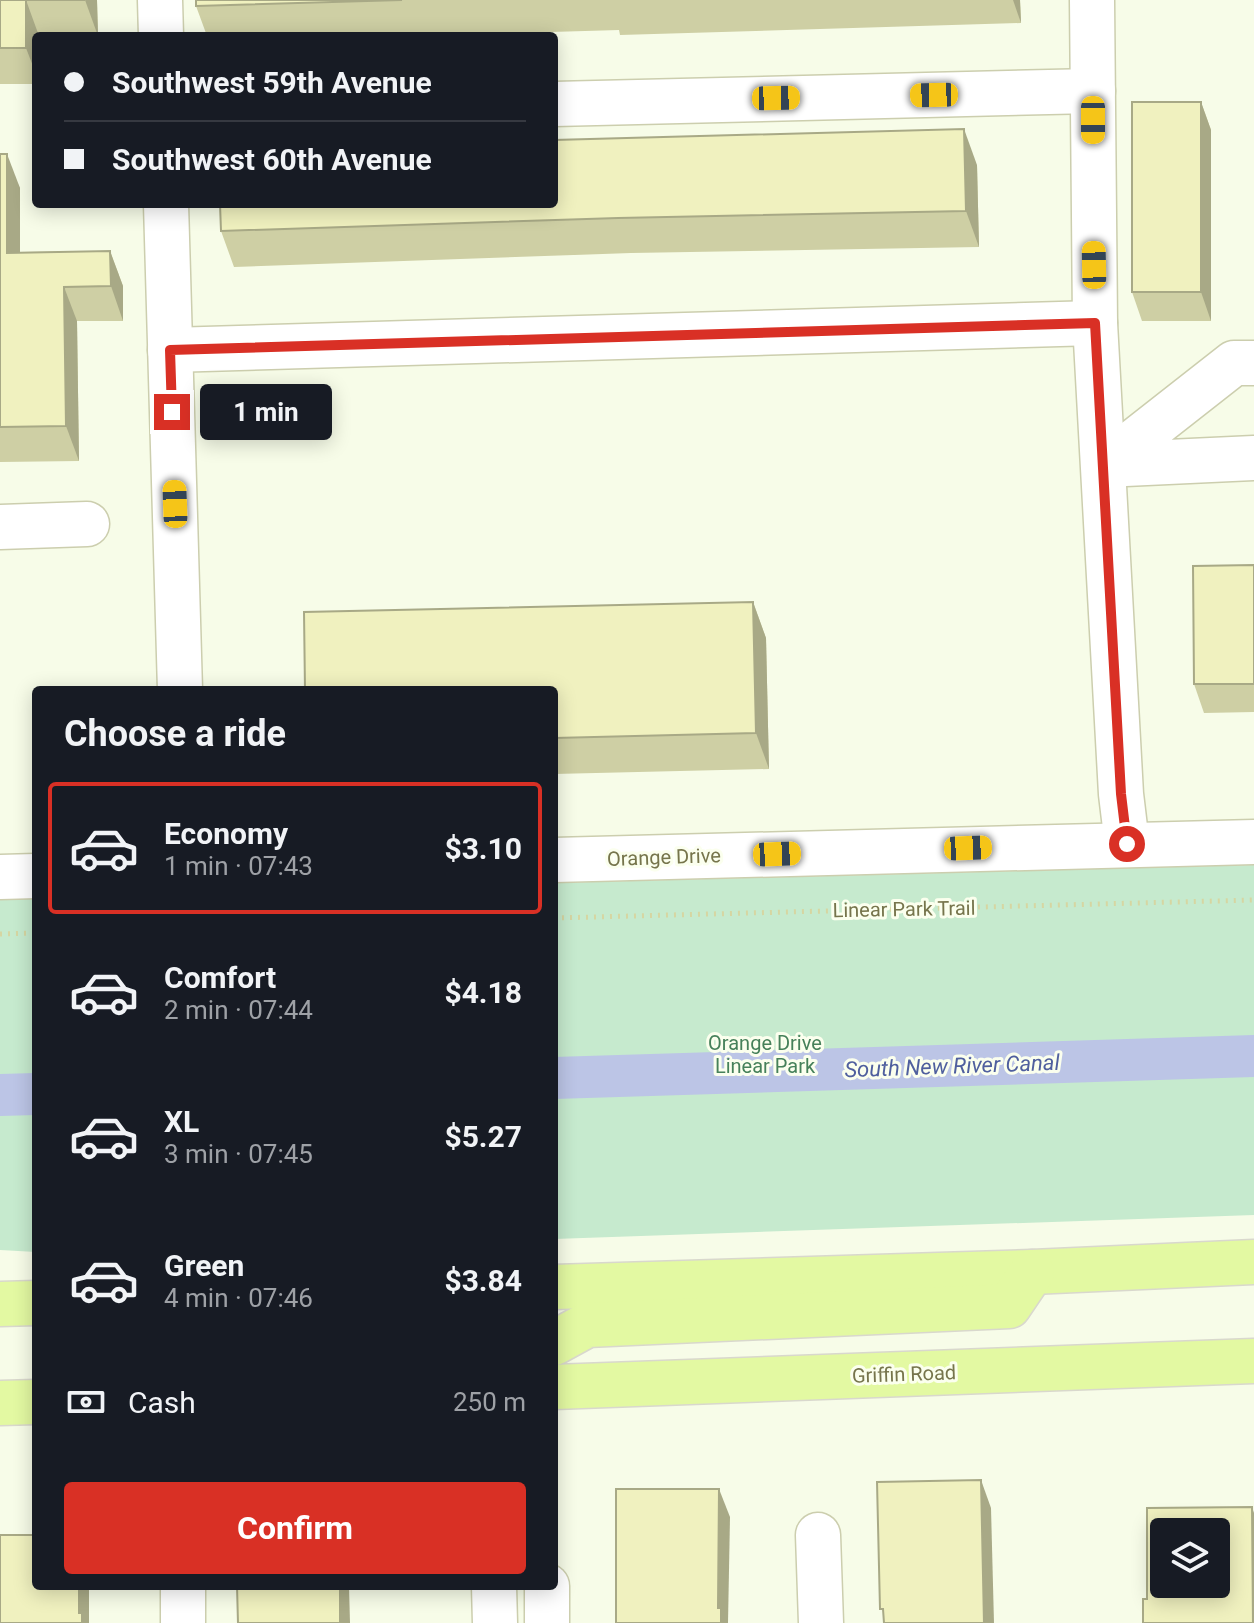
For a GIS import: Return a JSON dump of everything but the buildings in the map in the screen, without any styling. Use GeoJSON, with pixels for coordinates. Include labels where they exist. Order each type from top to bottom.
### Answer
{"type":"FeatureCollection","features":[{"type":"Feature","properties":{"kind":"main road"},"geometry":{"type":"LineString","coordinates":[[558,1287],[1254,1262]]}},
{"type":"Feature","properties":{"kind":"main road"},"geometry":{"type":"LineString","coordinates":[[558,1341],[587,1325],[1009,1306],[1032,1272]]}},
{"type":"Feature","properties":{"kind":"main road"},"geometry":{"type":"LineString","coordinates":[[0,1304],[32,1303]]}},
{"type":"Feature","properties":{"kind":"main road","name":"Griffin Road"},"geometry":{"type":"LineString","coordinates":[[558,1387],[1254,1361]]}},
{"type":"Feature","properties":{"kind":"main road"},"geometry":{"type":"LineString","coordinates":[[0,1403],[32,1402]]}},
{"type":"Feature","properties":{"kind":"street"},"geometry":{"type":"LineString","coordinates":[[160,0],[161,32]]}},
{"type":"Feature","properties":{"kind":"street"},"geometry":{"type":"LineString","coordinates":[[1092,0],[1095,323],[1121,794],[1127,844]]}},
{"type":"Feature","properties":{"kind":"street"},"geometry":{"type":"LineString","coordinates":[[558,104],[1093,91]]}},
{"type":"Feature","properties":{"kind":"street"},"geometry":{"type":"LineString","coordinates":[[166,208],[180,686]]}},
{"type":"Feature","properties":{"kind":"street"},"geometry":{"type":"LineString","coordinates":[[170,350],[1095,323]]}},
{"type":"Feature","properties":{"kind":"street"},"geometry":{"type":"LineString","coordinates":[[1104,465],[1234,363],[1254,363]]}},
{"type":"Feature","properties":{"kind":"street"},"geometry":{"type":"LineString","coordinates":[[1104,465],[1254,458]]}},
{"type":"Feature","properties":{"kind":"street"},"geometry":{"type":"LineString","coordinates":[[0,527],[87,524]]}},
{"type":"Feature","properties":{"kind":"street","name":"Orange Drive"},"geometry":{"type":"LineString","coordinates":[[558,860],[1254,842]]}},
{"type":"Feature","properties":{"kind":"street"},"geometry":{"type":"LineString","coordinates":[[0,877],[32,876]]}},
{"type":"Feature","properties":{"kind":"street"},"geometry":{"type":"LineString","coordinates":[[818,1535],[821,1623]]}},
{"type":"Feature","properties":{"kind":"street"},"geometry":{"type":"LineString","coordinates":[[183,1590],[183,1623]]}},
{"type":"Feature","properties":{"kind":"street"},"geometry":{"type":"LineString","coordinates":[[494,1590],[495,1623]]}},
{"type":"Feature","properties":{"kind":"street"},"geometry":{"type":"LineString","coordinates":[[547,1590],[547,1623]]}},
{"type":"Feature","properties":{"kind":"path","name":"Linear Park Trail"},"geometry":{"type":"LineString","coordinates":[[558,918],[1254,900]]}},
{"type":"Feature","properties":{"kind":"path"},"geometry":{"type":"LineString","coordinates":[[0,934],[32,933]]}},
{"type":"Feature","properties":{"kind":"green space","name":"Orange Drive Linear Park"},"geometry":{"type":"Polygon","coordinates":[[[1254,865],[1254,1215],[558,1239],[558,883],[1254,865]]]}},
{"type":"Feature","properties":{"kind":"green space"},"geometry":{"type":"Polygon","coordinates":[[[32,897],[32,1252],[0,1250],[0,898],[32,897]]]}},
{"type":"Feature","properties":{"kind":"waterway","name":"South New River Canal"},"geometry":{"type":"LineString","coordinates":[[558,1078],[1254,1056]]}},
{"type":"Feature","properties":{"kind":"waterway","name":"South New River Canal"},"geometry":{"type":"LineString","coordinates":[[0,1095],[32,1094]]}},
{"type":"Feature","properties":{"kind":"route"},"geometry":{"type":"LineString","coordinates":[[172,412],[170,350],[1095,323],[1121,794],[1127,844]]}}]}
